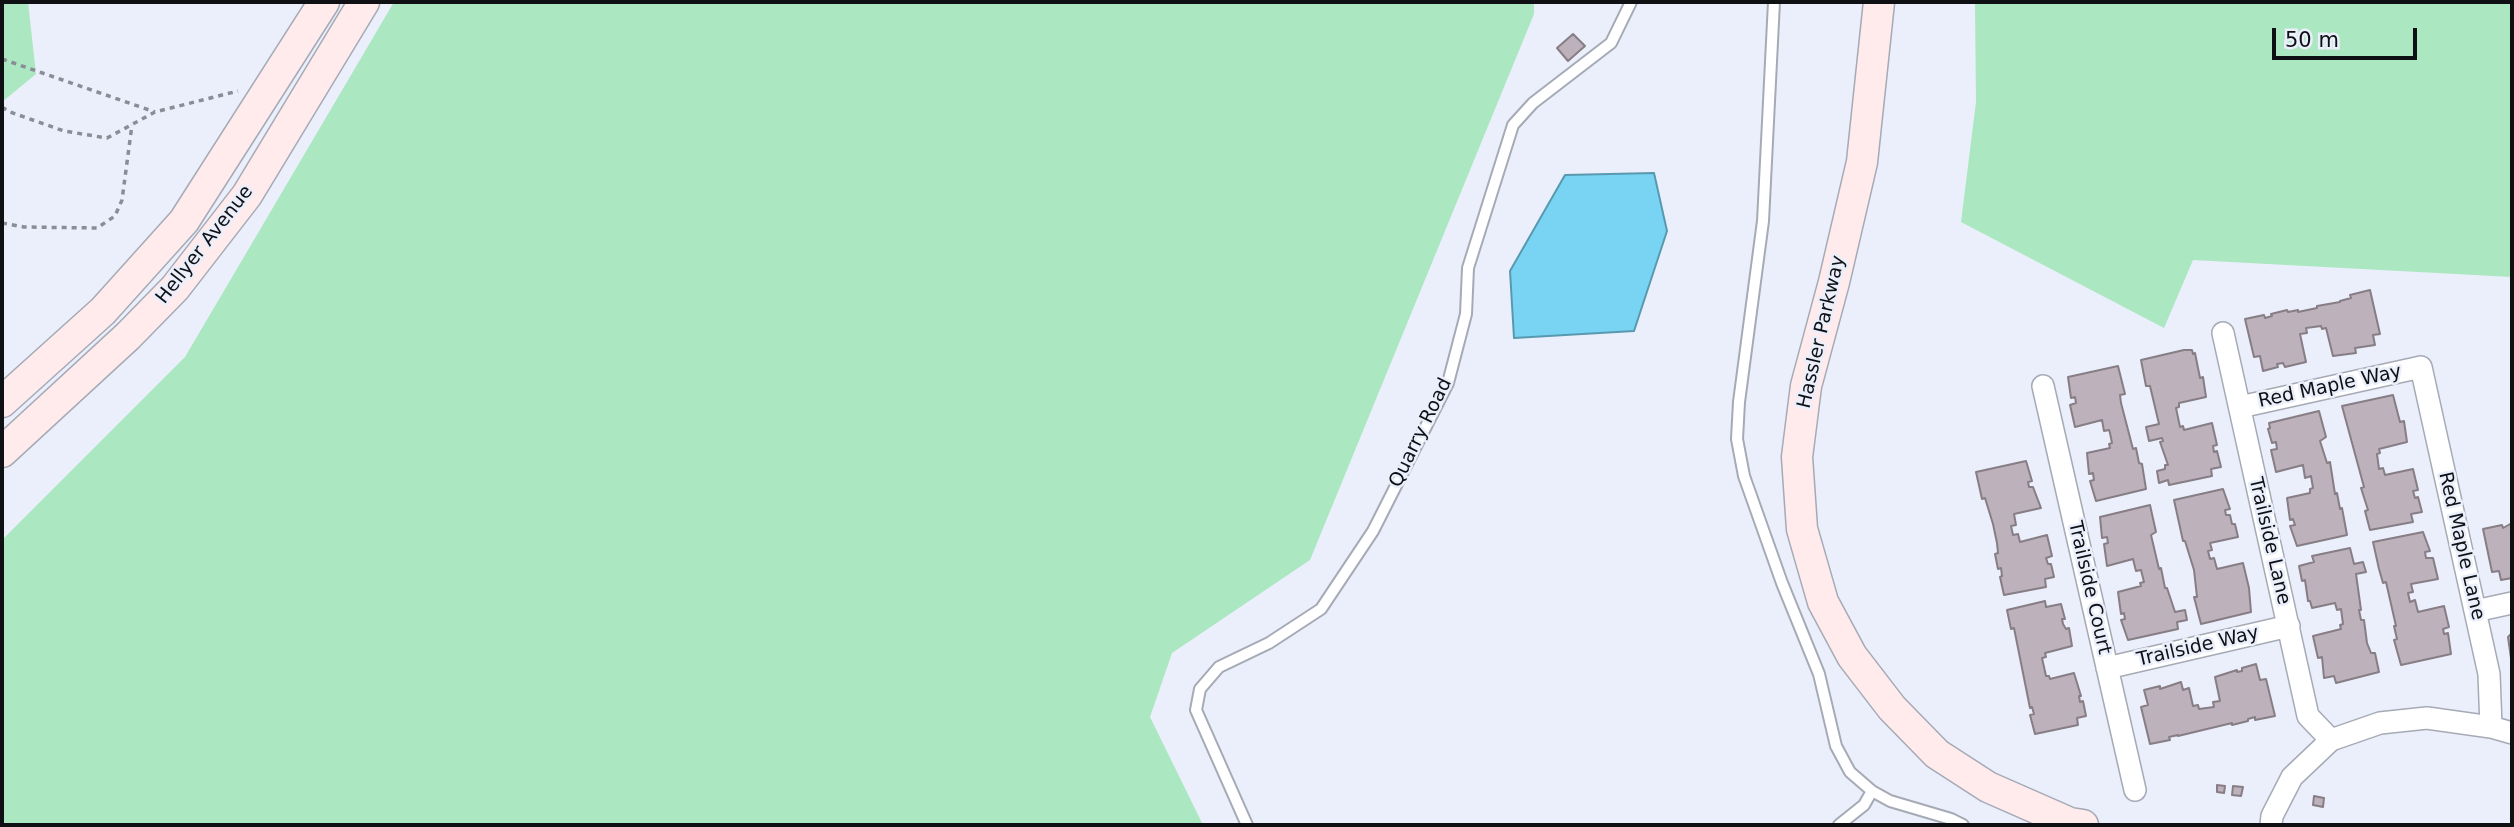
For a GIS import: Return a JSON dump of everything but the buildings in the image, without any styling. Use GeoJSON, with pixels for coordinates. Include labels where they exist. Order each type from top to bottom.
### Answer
{"type":"FeatureCollection","features":[{"type":"Feature","properties":{"kind":"main road","name":"Hellyer Avenue"},"geometry":{"type":"LineString","coordinates":[[2,402],[103,311],[184,221],[324,2]]}},
{"type":"Feature","properties":{"kind":"main road","name":"Hellyer Avenue"},"geometry":{"type":"LineString","coordinates":[[2,452],[128,336],[175,288],[247,195],[364,2]]}},
{"type":"Feature","properties":{"kind":"main road","name":"Hassler Parkway"},"geometry":{"type":"LineString","coordinates":[[1879,2],[1862,162],[1806,386],[1797,457],[1802,529],[1823,602],[1852,656],[1892,708],[1937,754],[1988,788],[2070,823],[2083,825]]}},
{"type":"Feature","properties":{"kind":"main road"},"geometry":{"type":"LineString","coordinates":[[103,311],[128,336]]}},
{"type":"Feature","properties":{"kind":"street","name":"Trailside Lane"},"geometry":{"type":"LineString","coordinates":[[2223,333],[2308,716],[2331,740]]}},
{"type":"Feature","properties":{"kind":"street","name":"Red Maple Way"},"geometry":{"type":"LineString","coordinates":[[2239,407],[2421,367]]}},
{"type":"Feature","properties":{"kind":"street","name":"Red Maple Lane"},"geometry":{"type":"LineString","coordinates":[[2421,367],[2489,674],[2491,727]]}},
{"type":"Feature","properties":{"kind":"street","name":"Trailside Court"},"geometry":{"type":"LineString","coordinates":[[2043,386],[2135,790]]}},
{"type":"Feature","properties":{"kind":"street"},"geometry":{"type":"LineString","coordinates":[[2475,611],[2512,603]]}},
{"type":"Feature","properties":{"kind":"street","name":"Trailside Way"},"geometry":{"type":"LineString","coordinates":[[2107,668],[2288,626]]}},
{"type":"Feature","properties":{"kind":"street"},"geometry":{"type":"LineString","coordinates":[[2271,825],[2272,816],[2292,777],[2331,740],[2380,723],[2427,718],[2491,727],[2512,733]]}},
{"type":"Feature","properties":{"kind":"lane","name":"Quarry Road"},"geometry":{"type":"LineString","coordinates":[[1247,825],[1196,710],[1200,689],[1219,667],[1269,643],[1321,609],[1373,531],[1448,383],[1466,314],[1468,268],[1513,125],[1533,103],[1611,43],[1631,2]]}},
{"type":"Feature","properties":{"kind":"lane"},"geometry":{"type":"LineString","coordinates":[[1774,2],[1763,221],[1739,402],[1737,439],[1744,476],[1782,583],[1819,674],[1836,746],[1850,772],[1872,791],[1890,800],[1963,825]]}},
{"type":"Feature","properties":{"kind":"lane"},"geometry":{"type":"LineString","coordinates":[[1839,825],[1864,805],[1872,791]]}},
{"type":"Feature","properties":{"kind":"path"},"geometry":{"type":"LineString","coordinates":[[2,60],[155,112]]}},
{"type":"Feature","properties":{"kind":"path"},"geometry":{"type":"LineString","coordinates":[[2,107],[64,131],[107,138],[155,112],[243,92]]}},
{"type":"Feature","properties":{"kind":"path"},"geometry":{"type":"LineString","coordinates":[[2,223],[24,227],[97,228],[115,216],[122,200],[132,125]]}},
{"type":"Feature","properties":{"kind":"green space"},"geometry":{"type":"Polygon","coordinates":[[[2,2],[28,2],[36,74],[2,102],[2,2]]]}},
{"type":"Feature","properties":{"kind":"green space"},"geometry":{"type":"Polygon","coordinates":[[[394,2],[1534,2],[1534,14],[1310,560],[1172,653],[1150,717],[1203,825],[2,825],[2,540],[185,357],[394,2]]]}},
{"type":"Feature","properties":{"kind":"green space"},"geometry":{"type":"Polygon","coordinates":[[[1975,2],[2512,2],[2512,277],[2193,260],[2164,328],[1961,222],[1976,102],[1975,2]]]}},
{"type":"Feature","properties":{"kind":"water"},"geometry":{"type":"Polygon","coordinates":[[[1654,173],[1667,231],[1634,331],[1514,338],[1510,271],[1565,175],[1654,173]]]}}]}
